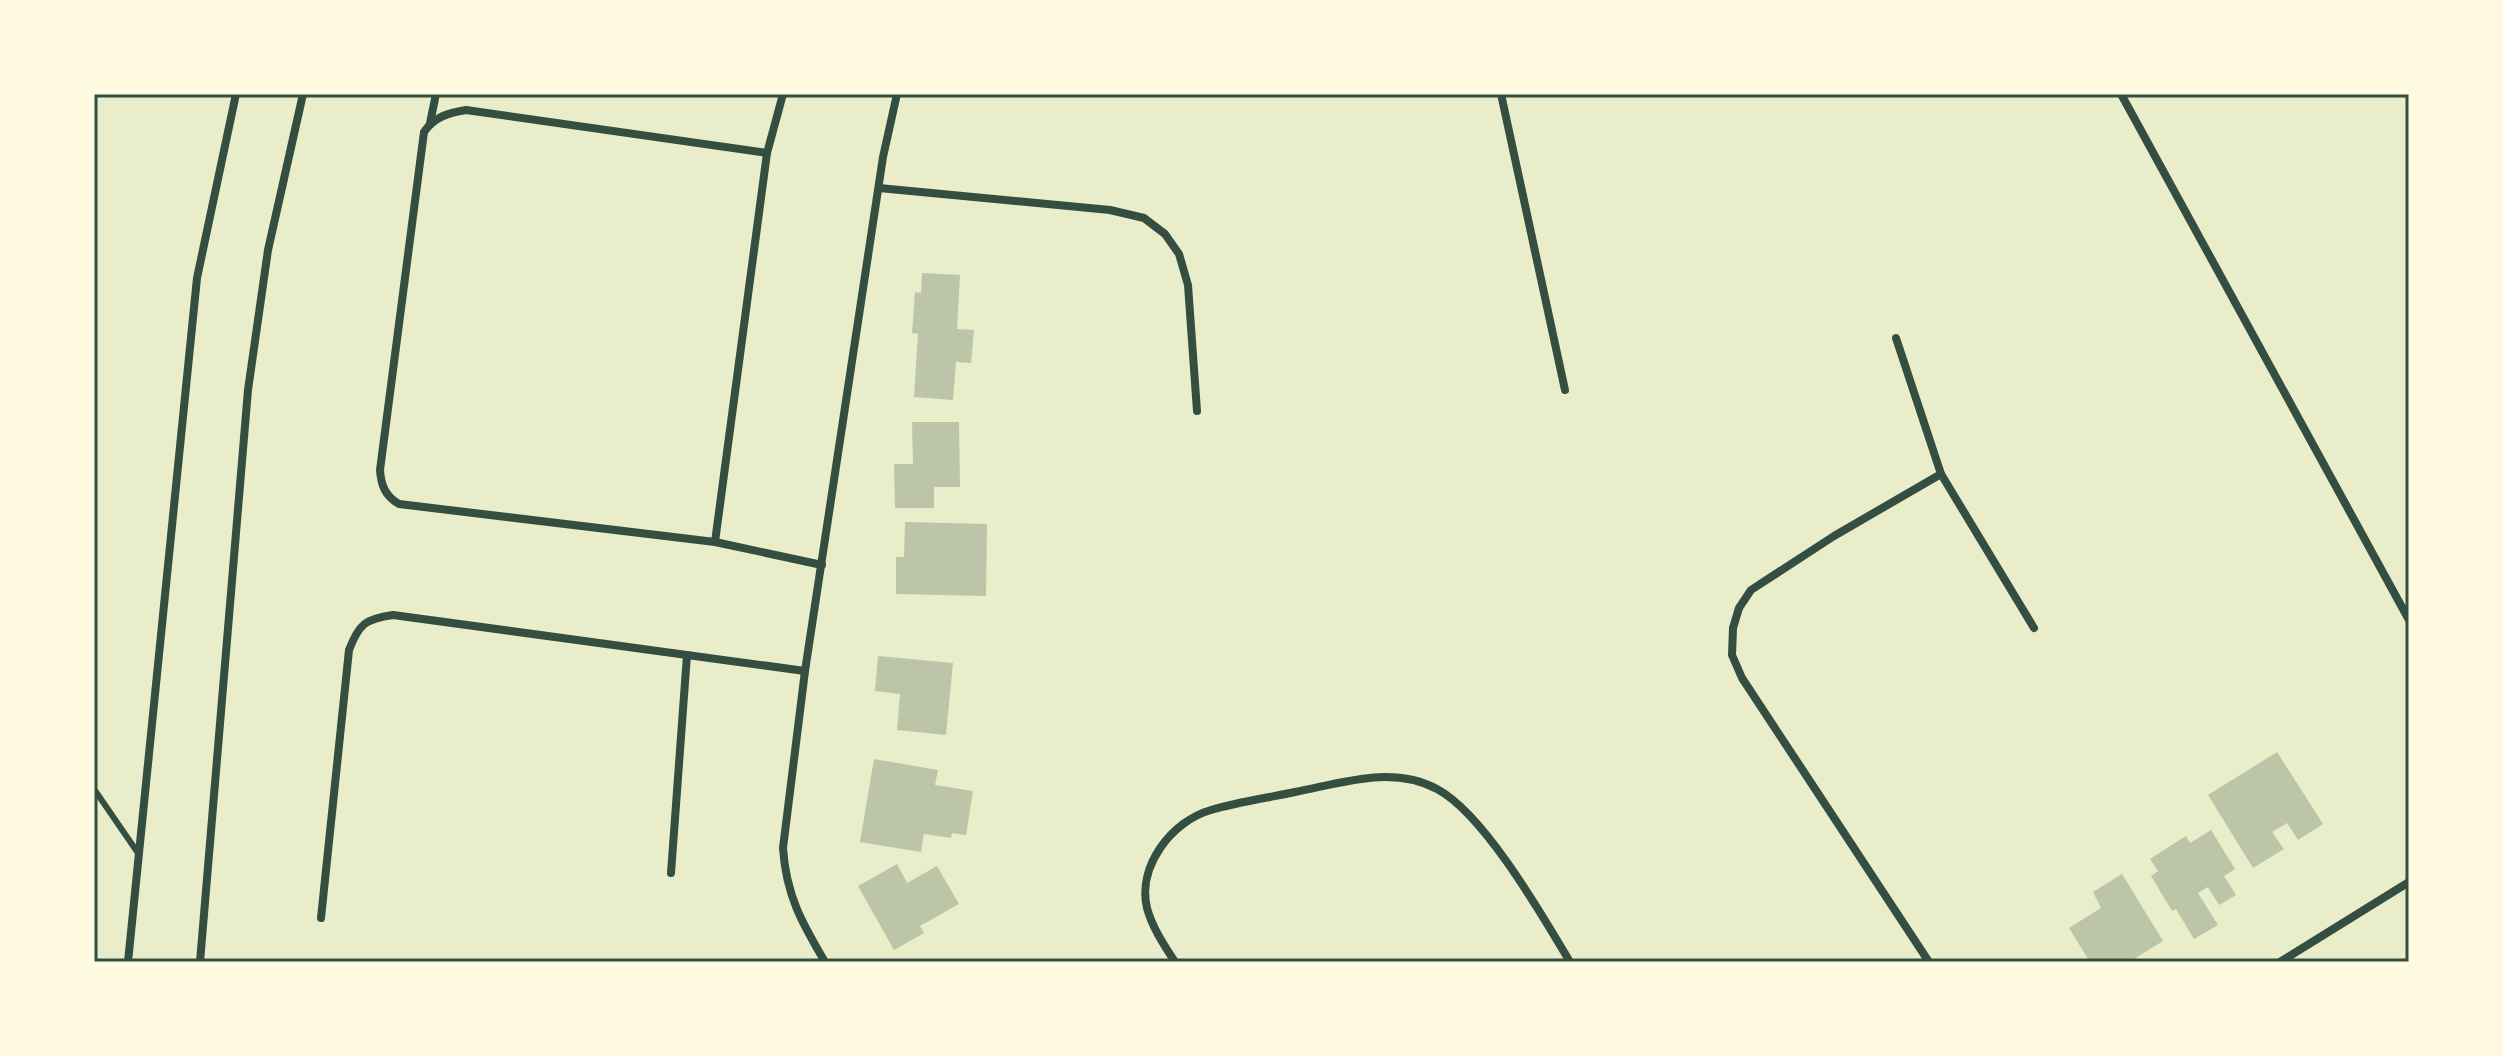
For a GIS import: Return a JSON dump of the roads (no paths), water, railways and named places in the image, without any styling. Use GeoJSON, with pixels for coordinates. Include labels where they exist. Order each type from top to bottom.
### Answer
{"type":"FeatureCollection","features":[{"type":"Feature","properties":{"kind":"street"},"geometry":{"type":"LineString","coordinates":[[128,962],[197,278],[236,94]]}},
{"type":"Feature","properties":{"kind":"street"},"geometry":{"type":"LineString","coordinates":[[200,962],[248,390],[268,250],[303,94]]}},
{"type":"Feature","properties":{"kind":"street"},"geometry":{"type":"LineString","coordinates":[[436,94],[430,123],[424,132],[380,470],[385,491],[399,504],[715,542],[822,565]]}},
{"type":"Feature","properties":{"kind":"street"},"geometry":{"type":"LineString","coordinates":[[715,542],[767,153],[783,94]]}},
{"type":"Feature","properties":{"kind":"street"},"geometry":{"type":"LineString","coordinates":[[825,962],[804,926],[785,877],[783,848],[805,671],[879,188],[897,94]]}},
{"type":"Feature","properties":{"kind":"street"},"geometry":{"type":"LineString","coordinates":[[1501,94],[1565,390]]}},
{"type":"Feature","properties":{"kind":"street"},"geometry":{"type":"LineString","coordinates":[[2121,94],[2409,620]]}},
{"type":"Feature","properties":{"kind":"street"},"geometry":{"type":"LineString","coordinates":[[430,123],[442,116],[466,110],[767,153]]}},
{"type":"Feature","properties":{"kind":"street"},"geometry":{"type":"LineString","coordinates":[[879,188],[1110,210],[1144,218],[1165,234],[1179,254],[1188,285],[1197,411]]}},
{"type":"Feature","properties":{"kind":"street"},"geometry":{"type":"LineString","coordinates":[[1896,338],[1941,474],[2034,628]]}},
{"type":"Feature","properties":{"kind":"street"},"geometry":{"type":"LineString","coordinates":[[1929,962],[1742,678],[1732,655],[1733,628],[1739,608],[1751,590],[1834,536],[1941,474]]}},
{"type":"Feature","properties":{"kind":"street"},"geometry":{"type":"LineString","coordinates":[[321,918],[349,650],[356,631],[372,618],[393,615],[805,671]]}},
{"type":"Feature","properties":{"kind":"street"},"geometry":{"type":"LineString","coordinates":[[671,873],[687,655]]}},
{"type":"Feature","properties":{"kind":"street"},"geometry":{"type":"LineString","coordinates":[[1175,962],[1158,935],[1147,906],[1147,876],[1158,851],[1178,826],[1208,810],[1382,776],[1413,780],[1439,790],[1461,808],[1488,836],[1570,962]]}},
{"type":"Feature","properties":{"kind":"street"},"geometry":{"type":"LineString","coordinates":[[2280,962],[2409,882]]}},
{"type":"Feature","properties":{"kind":"lane"},"geometry":{"type":"LineString","coordinates":[[94,789],[138,853]]}}]}
